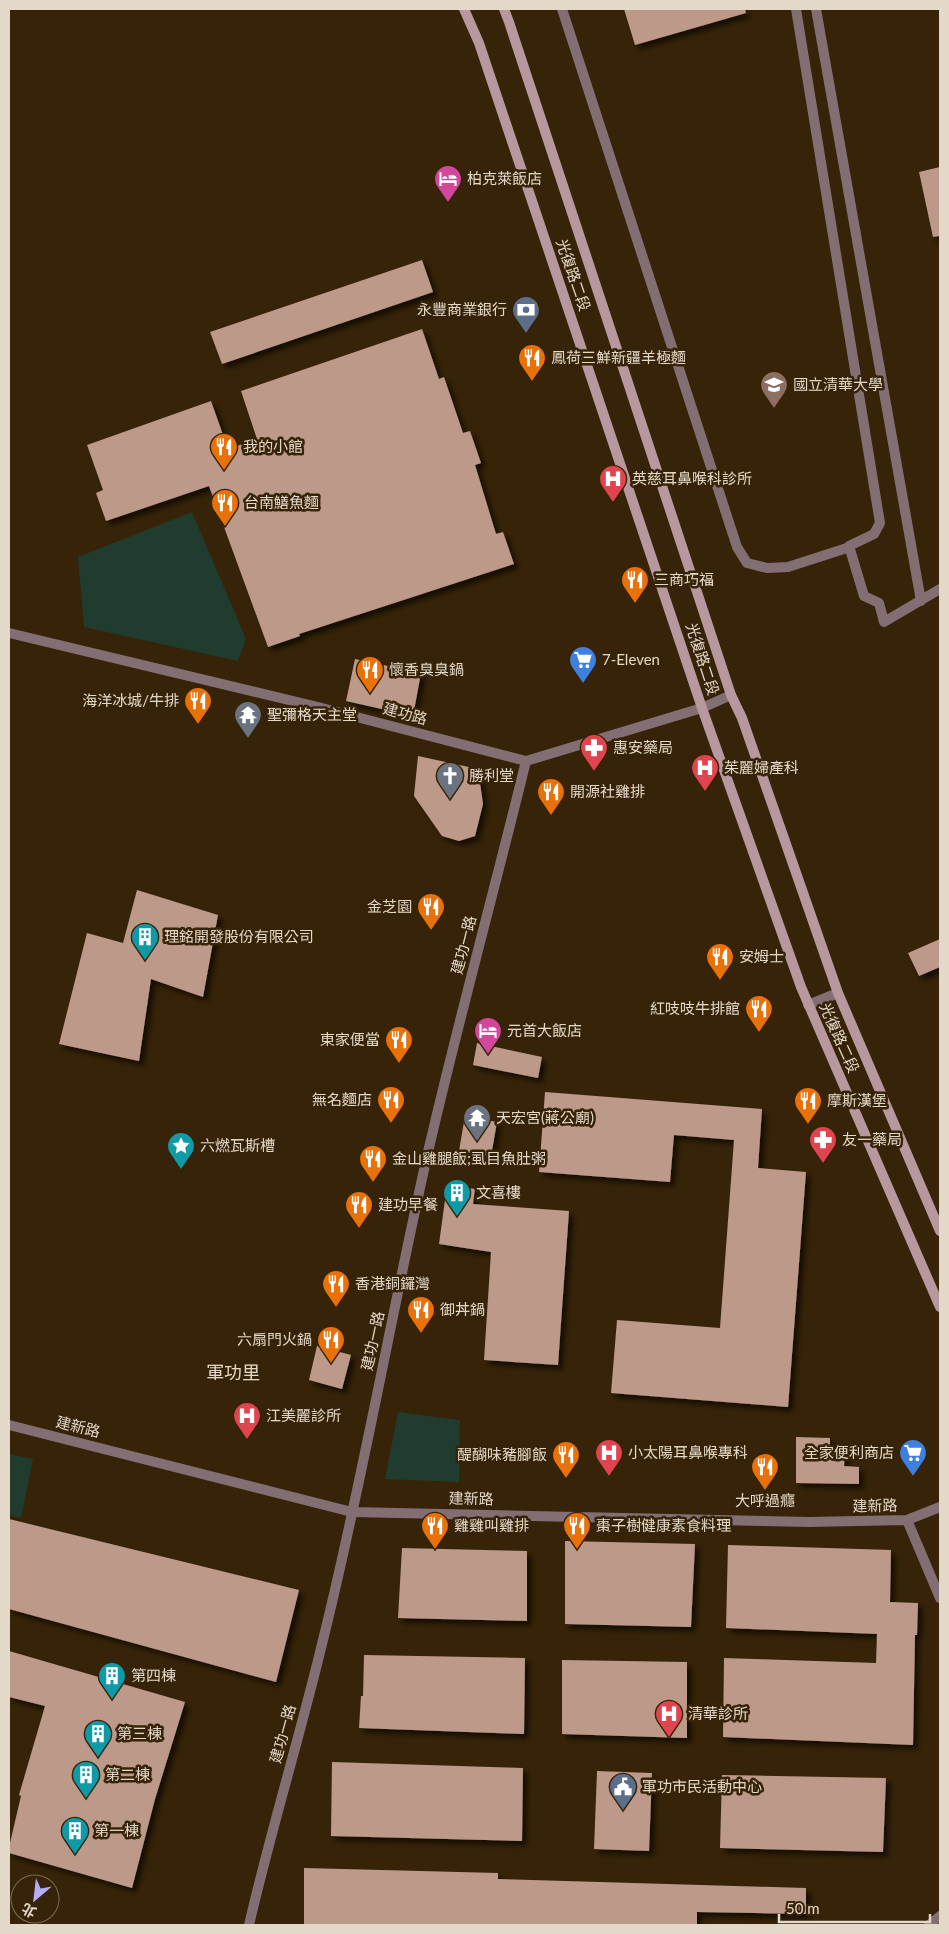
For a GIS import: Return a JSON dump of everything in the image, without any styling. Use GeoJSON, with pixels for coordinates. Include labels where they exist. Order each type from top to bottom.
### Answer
{"type":"FeatureCollection","features":[{"type":"Feature","properties":{"kind":"main road","name":"光復路二段"},"geometry":{"type":"LineString","coordinates":[[464,9],[482,53],[702,708],[800,987],[940,1307]]}},
{"type":"Feature","properties":{"kind":"main road","name":"光復路二段"},"geometry":{"type":"LineString","coordinates":[[504,9],[731,696],[742,718],[838,993],[940,1231]]}},
{"type":"Feature","properties":{"kind":"street"},"geometry":{"type":"LineString","coordinates":[[562,9],[737,547],[747,564],[767,568],[788,567],[850,547],[874,534],[880,523],[796,9]]}},
{"type":"Feature","properties":{"kind":"street"},"geometry":{"type":"LineString","coordinates":[[816,9],[921,601]]}},
{"type":"Feature","properties":{"kind":"street"},"geometry":{"type":"LineString","coordinates":[[850,547],[864,596],[879,603],[884,622],[940,589]]}},
{"type":"Feature","properties":{"kind":"street","name":"建功路"},"geometry":{"type":"LineString","coordinates":[[9,633],[318,707],[526,762]]}},
{"type":"Feature","properties":{"kind":"street"},"geometry":{"type":"LineString","coordinates":[[526,762],[702,708],[731,696]]}},
{"type":"Feature","properties":{"kind":"street","name":"建功一路"},"geometry":{"type":"LineString","coordinates":[[249,1925],[266,1854],[324,1638],[429,1150],[526,762]]}},
{"type":"Feature","properties":{"kind":"street"},"geometry":{"type":"LineString","coordinates":[[808,1005],[838,993]]}},
{"type":"Feature","properties":{"kind":"street","name":"建新路"},"geometry":{"type":"LineString","coordinates":[[9,1425],[352,1512],[809,1522],[907,1520],[940,1507]]}},
{"type":"Feature","properties":{"kind":"street"},"geometry":{"type":"LineString","coordinates":[[907,1520],[940,1598]]}},
{"type":"Feature","properties":{"kind":"street"},"geometry":{"type":"LineString","coordinates":[[929,1925],[940,1916]]}},
{"type":"Feature","properties":{"kind":"green space"},"geometry":{"type":"Polygon","coordinates":[[[192,512],[246,639],[238,661],[84,627],[78,557],[192,512]]]}},
{"type":"Feature","properties":{"kind":"green space"},"geometry":{"type":"Polygon","coordinates":[[[398,1412],[460,1420],[459,1482],[385,1479],[398,1412]]]}},
{"type":"Feature","properties":{"kind":"green space"},"geometry":{"type":"Polygon","coordinates":[[[9,1454],[33,1459],[21,1518],[9,1515],[9,1454]]]}},
{"type":"Feature","properties":{"kind":"building"},"geometry":{"type":"Polygon","coordinates":[[[624,9],[745,9],[746,13],[635,45],[624,9]]]}},
{"type":"Feature","properties":{"kind":"building"},"geometry":{"type":"Polygon","coordinates":[[[940,167],[940,236],[933,237],[919,172],[940,167]]]}},
{"type":"Feature","properties":{"kind":"building"},"geometry":{"type":"Polygon","coordinates":[[[422,260],[433,292],[222,364],[210,332],[422,260]]]}},
{"type":"Feature","properties":{"kind":"building"},"geometry":{"type":"Polygon","coordinates":[[[422,329],[439,379],[444,377],[463,433],[470,431],[481,463],[475,465],[496,534],[503,532],[514,564],[299,634],[300,636],[268,647],[209,486],[106,521],[96,493],[103,490],[87,445],[211,401],[228,449],[257,439],[241,391],[422,329]]]}},
{"type":"Feature","properties":{"kind":"building"},"geometry":{"type":"Polygon","coordinates":[[[355,659],[421,673],[413,716],[346,701],[355,659]]]}},
{"type":"Feature","properties":{"kind":"building","name":"勝利堂"},"geometry":{"type":"Polygon","coordinates":[[[418,756],[478,769],[483,804],[475,836],[459,841],[442,836],[414,796],[418,756]]]}},
{"type":"Feature","properties":{"kind":"building","name":"理銘開發股份有限公司"},"geometry":{"type":"Polygon","coordinates":[[[137,890],[218,915],[203,997],[151,979],[139,1061],[59,1044],[87,933],[123,943],[137,890]]]}},
{"type":"Feature","properties":{"kind":"building"},"geometry":{"type":"Polygon","coordinates":[[[940,939],[940,967],[919,976],[908,953],[940,939]]]}},
{"type":"Feature","properties":{"kind":"building","name":"元首大飯店"},"geometry":{"type":"Polygon","coordinates":[[[477,1043],[542,1057],[538,1078],[473,1065],[477,1043]]]}},
{"type":"Feature","properties":{"kind":"building"},"geometry":{"type":"Polygon","coordinates":[[[545,1092],[762,1109],[758,1168],[806,1172],[788,1407],[611,1393],[617,1320],[720,1328],[734,1140],[674,1135],[670,1182],[539,1172],[545,1092]]]}},
{"type":"Feature","properties":{"kind":"building","name":"天宏宮(蔣公廟)"},"geometry":{"type":"Polygon","coordinates":[[[465,1116],[497,1122],[491,1156],[459,1151],[465,1116]]]}},
{"type":"Feature","properties":{"kind":"building"},"geometry":{"type":"Polygon","coordinates":[[[447,1185],[475,1189],[473,1204],[569,1211],[558,1365],[484,1360],[491,1252],[439,1244],[447,1185]]]}},
{"type":"Feature","properties":{"kind":"building"},"geometry":{"type":"Polygon","coordinates":[[[317,1346],[351,1355],[342,1389],[309,1380],[317,1346]]]}},
{"type":"Feature","properties":{"kind":"building"},"geometry":{"type":"Polygon","coordinates":[[[796,1437],[830,1438],[830,1454],[845,1454],[844,1466],[859,1467],[859,1484],[796,1483],[796,1437]]]}},
{"type":"Feature","properties":{"kind":"building"},"geometry":{"type":"Polygon","coordinates":[[[9,1519],[299,1590],[276,1682],[9,1609],[9,1519]]]}},
{"type":"Feature","properties":{"kind":"building"},"geometry":{"type":"Polygon","coordinates":[[[565,1541],[695,1544],[691,1627],[565,1624],[565,1541]]]}},
{"type":"Feature","properties":{"kind":"building"},"geometry":{"type":"Polygon","coordinates":[[[728,1545],[891,1550],[890,1602],[918,1603],[917,1635],[915,1635],[913,1745],[723,1737],[724,1658],[876,1663],[877,1634],[726,1628],[728,1545]]]}},
{"type":"Feature","properties":{"kind":"building"},"geometry":{"type":"Polygon","coordinates":[[[402,1548],[527,1551],[527,1621],[398,1618],[402,1548]]]}},
{"type":"Feature","properties":{"kind":"building"},"geometry":{"type":"Polygon","coordinates":[[[9,1651],[185,1702],[155,1799],[132,1888],[9,1853],[21,1796],[19,1795],[45,1706],[9,1697],[9,1651]]]}},
{"type":"Feature","properties":{"kind":"building"},"geometry":{"type":"Polygon","coordinates":[[[364,1655],[525,1658],[524,1734],[359,1728],[361,1696],[363,1696],[364,1655]]]}},
{"type":"Feature","properties":{"kind":"building"},"geometry":{"type":"Polygon","coordinates":[[[562,1660],[687,1662],[687,1738],[562,1734],[562,1660]]]}},
{"type":"Feature","properties":{"kind":"building"},"geometry":{"type":"Polygon","coordinates":[[[332,1762],[523,1768],[522,1841],[331,1836],[332,1762]]]}},
{"type":"Feature","properties":{"kind":"building","name":"軍功市民活動中心"},"geometry":{"type":"Polygon","coordinates":[[[597,1771],[652,1773],[649,1851],[594,1849],[597,1771]]]}},
{"type":"Feature","properties":{"kind":"building"},"geometry":{"type":"Polygon","coordinates":[[[722,1775],[886,1778],[883,1852],[720,1848],[722,1775]]]}},
{"type":"Feature","properties":{"kind":"building"},"geometry":{"type":"Polygon","coordinates":[[[304,1868],[498,1873],[498,1879],[806,1888],[806,1914],[697,1912],[697,1925],[304,1925],[304,1868]]]}},
{"type":"Feature","properties":{"kind":"place","name":"柏克萊飯店"},"geometry":{"type":"Point","coordinates":[448,203]}},
{"type":"Feature","properties":{"kind":"place","name":"永豐商業銀行"},"geometry":{"type":"Point","coordinates":[526,334]}},
{"type":"Feature","properties":{"kind":"place","name":"鳳荷三鮮新疆羊極麵"},"geometry":{"type":"Point","coordinates":[532,382]}},
{"type":"Feature","properties":{"kind":"place","name":"國立清華大學"},"geometry":{"type":"Point","coordinates":[774,409]}},
{"type":"Feature","properties":{"kind":"place","name":"我的小館"},"geometry":{"type":"Point","coordinates":[224,471]}},
{"type":"Feature","properties":{"kind":"place","name":"英慈耳鼻喉科診所"},"geometry":{"type":"Point","coordinates":[613,503]}},
{"type":"Feature","properties":{"kind":"place","name":"台南鱔魚麵"},"geometry":{"type":"Point","coordinates":[225,527]}},
{"type":"Feature","properties":{"kind":"place","name":"三商巧福"},"geometry":{"type":"Point","coordinates":[635,604]}},
{"type":"Feature","properties":{"kind":"place","name":"7-Eleven"},"geometry":{"type":"Point","coordinates":[583,684]}},
{"type":"Feature","properties":{"kind":"place","name":"懷香臭臭鍋"},"geometry":{"type":"Point","coordinates":[370,694]}},
{"type":"Feature","properties":{"kind":"place","name":"海洋冰城/牛排"},"geometry":{"type":"Point","coordinates":[198,725]}},
{"type":"Feature","properties":{"kind":"place","name":"聖彌格天主堂"},"geometry":{"type":"Point","coordinates":[248,739]}},
{"type":"Feature","properties":{"kind":"place","name":"惠安藥局"},"geometry":{"type":"Point","coordinates":[594,772]}},
{"type":"Feature","properties":{"kind":"place","name":"茱麗婦產科"},"geometry":{"type":"Point","coordinates":[705,792]}},
{"type":"Feature","properties":{"kind":"place","name":"勝利堂"},"geometry":{"type":"Point","coordinates":[450,800]}},
{"type":"Feature","properties":{"kind":"place","name":"開源社雞排"},"geometry":{"type":"Point","coordinates":[551,816]}},
{"type":"Feature","properties":{"kind":"place","name":"金芝園"},"geometry":{"type":"Point","coordinates":[431,931]}},
{"type":"Feature","properties":{"kind":"place","name":"理銘開發股份有限公司"},"geometry":{"type":"Point","coordinates":[145,961]}},
{"type":"Feature","properties":{"kind":"place","name":"安姆士"},"geometry":{"type":"Point","coordinates":[720,981]}},
{"type":"Feature","properties":{"kind":"place","name":"紅吱吱牛排館"},"geometry":{"type":"Point","coordinates":[759,1033]}},
{"type":"Feature","properties":{"kind":"place","name":"元首大飯店"},"geometry":{"type":"Point","coordinates":[488,1055]}},
{"type":"Feature","properties":{"kind":"place","name":"東家便當"},"geometry":{"type":"Point","coordinates":[399,1064]}},
{"type":"Feature","properties":{"kind":"place","name":"無名麵店"},"geometry":{"type":"Point","coordinates":[391,1124]}},
{"type":"Feature","properties":{"kind":"place","name":"摩斯漢堡"},"geometry":{"type":"Point","coordinates":[808,1125]}},
{"type":"Feature","properties":{"kind":"place","name":"天宏宮(蔣公廟)"},"geometry":{"type":"Point","coordinates":[477,1142]}},
{"type":"Feature","properties":{"kind":"place","name":"友一藥局"},"geometry":{"type":"Point","coordinates":[823,1164]}},
{"type":"Feature","properties":{"kind":"place","name":"六燃瓦斯槽"},"geometry":{"type":"Point","coordinates":[181,1170]}},
{"type":"Feature","properties":{"kind":"place","name":"金山雞腿飯;虱目魚肚粥"},"geometry":{"type":"Point","coordinates":[373,1183]}},
{"type":"Feature","properties":{"kind":"place","name":"文喜樓"},"geometry":{"type":"Point","coordinates":[457,1217]}},
{"type":"Feature","properties":{"kind":"place","name":"建功早餐"},"geometry":{"type":"Point","coordinates":[359,1229]}},
{"type":"Feature","properties":{"kind":"place","name":"香港銅鑼灣"},"geometry":{"type":"Point","coordinates":[336,1308]}},
{"type":"Feature","properties":{"kind":"place","name":"御丼鍋"},"geometry":{"type":"Point","coordinates":[421,1334]}},
{"type":"Feature","properties":{"kind":"place","name":"六扇門火鍋"},"geometry":{"type":"Point","coordinates":[331,1364]}},
{"type":"Feature","properties":{"kind":"place","name":"江美麗診所"},"geometry":{"type":"Point","coordinates":[247,1440]}},
{"type":"Feature","properties":{"kind":"place","name":"小太陽耳鼻喉專科"},"geometry":{"type":"Point","coordinates":[609,1477]}},
{"type":"Feature","properties":{"kind":"place","name":"全家便利商店"},"geometry":{"type":"Point","coordinates":[913,1477]}},
{"type":"Feature","properties":{"kind":"place","name":"醍醐味豬腳飯"},"geometry":{"type":"Point","coordinates":[566,1479]}},
{"type":"Feature","properties":{"kind":"place","name":"大呼過癮"},"geometry":{"type":"Point","coordinates":[765,1491]}},
{"type":"Feature","properties":{"kind":"place","name":"雞雞叫雞排"},"geometry":{"type":"Point","coordinates":[435,1550]}},
{"type":"Feature","properties":{"kind":"place","name":"棗子樹健康素食料理"},"geometry":{"type":"Point","coordinates":[577,1550]}},
{"type":"Feature","properties":{"kind":"place","name":"第四棟"},"geometry":{"type":"Point","coordinates":[112,1700]}},
{"type":"Feature","properties":{"kind":"place","name":"清華診所"},"geometry":{"type":"Point","coordinates":[669,1738]}},
{"type":"Feature","properties":{"kind":"place","name":"第三棟"},"geometry":{"type":"Point","coordinates":[98,1758]}},
{"type":"Feature","properties":{"kind":"place","name":"第二棟"},"geometry":{"type":"Point","coordinates":[86,1799]}},
{"type":"Feature","properties":{"kind":"place","name":"軍功市民活動中心"},"geometry":{"type":"Point","coordinates":[623,1811]}},
{"type":"Feature","properties":{"kind":"place","name":"第一棟"},"geometry":{"type":"Point","coordinates":[75,1855]}},
{"type":"Feature","properties":{"kind":"district","name":"軍功里"},"geometry":{"type":"Point","coordinates":[233,1373]}}]}
